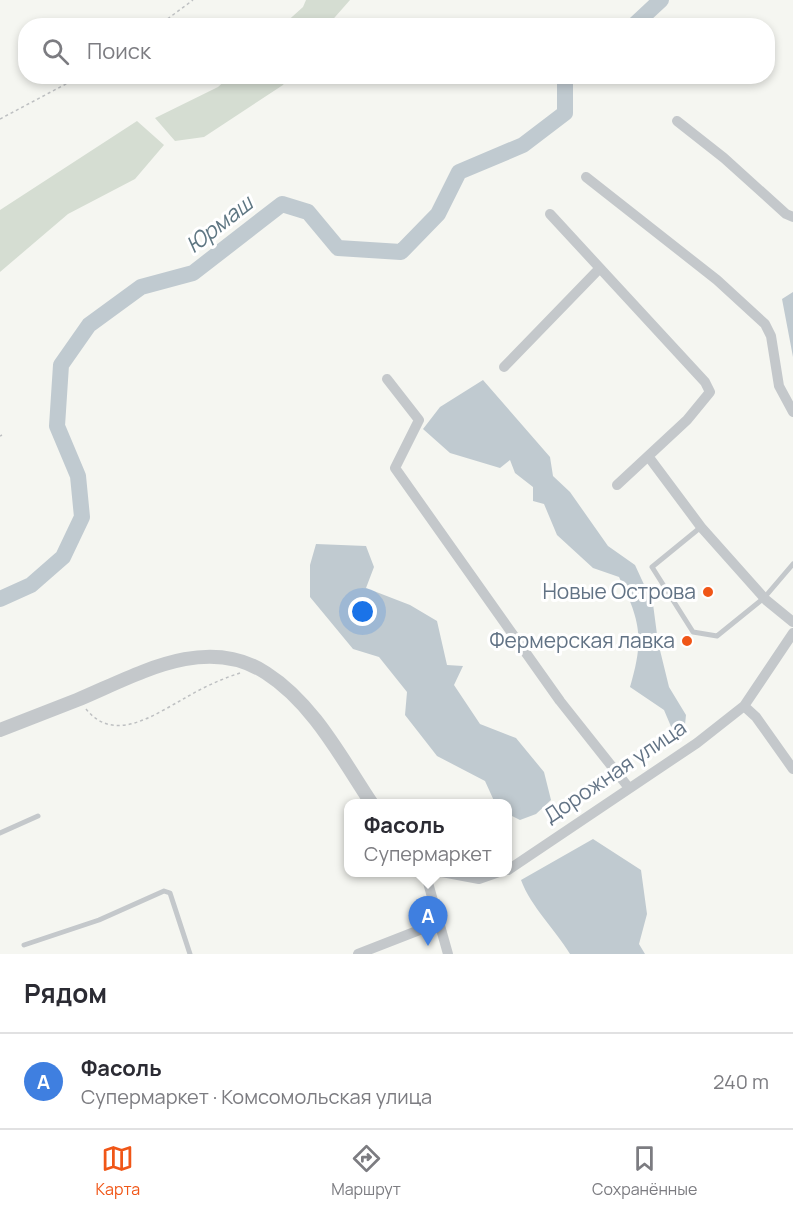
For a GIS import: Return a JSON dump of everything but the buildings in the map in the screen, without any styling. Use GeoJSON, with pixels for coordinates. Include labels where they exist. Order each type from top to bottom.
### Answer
{"type":"FeatureCollection","features":[{"type":"Feature","properties":{"kind":"street"},"geometry":{"type":"LineString","coordinates":[[677,121],[724,158],[786,214],[793,217]]}},
{"type":"Feature","properties":{"kind":"street"},"geometry":{"type":"LineString","coordinates":[[586,177],[701,266],[765,324],[771,336],[779,386],[793,412]]}},
{"type":"Feature","properties":{"kind":"street"},"geometry":{"type":"LineString","coordinates":[[550,214],[705,382],[710,392],[687,420],[617,485]]}},
{"type":"Feature","properties":{"kind":"street"},"geometry":{"type":"LineString","coordinates":[[504,367],[600,268]]}},
{"type":"Feature","properties":{"kind":"street"},"geometry":{"type":"LineString","coordinates":[[387,379],[418,420],[394,468],[560,701],[629,788]]}},
{"type":"Feature","properties":{"kind":"street"},"geometry":{"type":"LineString","coordinates":[[648,456],[701,527],[764,598],[793,622]]}},
{"type":"Feature","properties":{"kind":"street","name":"Дорожная улица"},"geometry":{"type":"LineString","coordinates":[[512,867],[697,743],[744,706],[793,633]]}},
{"type":"Feature","properties":{"kind":"street"},"geometry":{"type":"LineString","coordinates":[[0,730],[139,672],[181,658],[238,661],[260,669],[285,688],[312,716],[369,799]]}},
{"type":"Feature","properties":{"kind":"street"},"geometry":{"type":"LineString","coordinates":[[744,706],[756,717],[793,769]]}},
{"type":"Feature","properties":{"kind":"street"},"geometry":{"type":"LineString","coordinates":[[426,877],[448,954]]}},
{"type":"Feature","properties":{"kind":"street"},"geometry":{"type":"LineString","coordinates":[[467,877],[479,879],[486,877]]}},
{"type":"Feature","properties":{"kind":"street"},"geometry":{"type":"LineString","coordinates":[[358,954],[440,922]]}},
{"type":"Feature","properties":{"kind":"lane"},"geometry":{"type":"LineString","coordinates":[[701,527],[652,567],[693,632],[717,636],[764,598],[793,564]]}},
{"type":"Feature","properties":{"kind":"lane"},"geometry":{"type":"LineString","coordinates":[[0,833],[38,816]]}},
{"type":"Feature","properties":{"kind":"lane"},"geometry":{"type":"LineString","coordinates":[[24,945],[99,920],[164,891],[170,893],[190,954]]}},
{"type":"Feature","properties":{"kind":"path"},"geometry":{"type":"LineString","coordinates":[[169,18],[193,0]]}},
{"type":"Feature","properties":{"kind":"path"},"geometry":{"type":"LineString","coordinates":[[0,120],[66,84]]}},
{"type":"Feature","properties":{"kind":"path"},"geometry":{"type":"LineString","coordinates":[[78,699],[96,722],[108,725],[126,724],[148,719],[221,679],[260,669]]}},
{"type":"Feature","properties":{"kind":"shaded area"},"geometry":{"type":"Polygon","coordinates":[[[306,0],[350,0],[334,18],[291,18],[303,7],[306,0]]]}},
{"type":"Feature","properties":{"kind":"shaded area"},"geometry":{"type":"Polygon","coordinates":[[[221,84],[284,84],[204,137],[175,141],[155,118],[221,84]]]}},
{"type":"Feature","properties":{"kind":"shaded area"},"geometry":{"type":"Polygon","coordinates":[[[137,121],[164,145],[135,179],[68,214],[0,272],[0,210],[137,121]]]}},
{"type":"Feature","properties":{"kind":"shaded area"},"geometry":{"type":"Polygon","coordinates":[[[793,292],[793,357],[782,299],[793,292]]]}},
{"type":"Feature","properties":{"kind":"shaded area"},"geometry":{"type":"Polygon","coordinates":[[[483,380],[550,457],[553,476],[570,492],[608,546],[635,565],[653,604],[658,642],[669,687],[686,715],[684,734],[675,736],[664,710],[630,687],[637,656],[638,631],[632,606],[619,577],[593,568],[557,535],[544,504],[533,501],[533,487],[515,473],[510,460],[500,468],[450,453],[423,429],[440,407],[483,380]]]}},
{"type":"Feature","properties":{"kind":"shaded area"},"geometry":{"type":"Polygon","coordinates":[[[316,544],[366,546],[374,567],[366,588],[410,605],[437,621],[447,665],[463,666],[454,685],[480,724],[516,738],[544,772],[551,800],[536,814],[520,820],[512,816],[512,799],[493,799],[485,781],[437,756],[405,715],[407,692],[379,657],[353,649],[310,597],[310,565],[316,544]]]}},
{"type":"Feature","properties":{"kind":"shaded area"},"geometry":{"type":"Polygon","coordinates":[[[593,839],[641,870],[647,914],[639,944],[645,954],[570,954],[525,890],[521,880],[593,839]]]}},
{"type":"Feature","properties":{"kind":"waterway","name":"Юрмаш"},"geometry":{"type":"LineString","coordinates":[[642,18],[661,0]]}},
{"type":"Feature","properties":{"kind":"waterway","name":"Юрмаш"},"geometry":{"type":"LineString","coordinates":[[0,599],[31,585],[63,557],[82,517],[78,476],[57,426],[61,365],[89,325],[141,287],[193,273],[282,204],[308,212],[338,248],[401,252],[438,214],[459,172],[523,145],[565,113],[565,84]]}},
{"type":"Feature","properties":{"kind":"place","name":"Новые Острова"},"geometry":{"type":"Point","coordinates":[708,592]}},
{"type":"Feature","properties":{"kind":"place","name":"Фермерская лавка"},"geometry":{"type":"Point","coordinates":[687,641]}},
{"type":"Feature","properties":{"kind":"place","name":"Фасоль"},"geometry":{"type":"Point","coordinates":[428,946]}}]}
